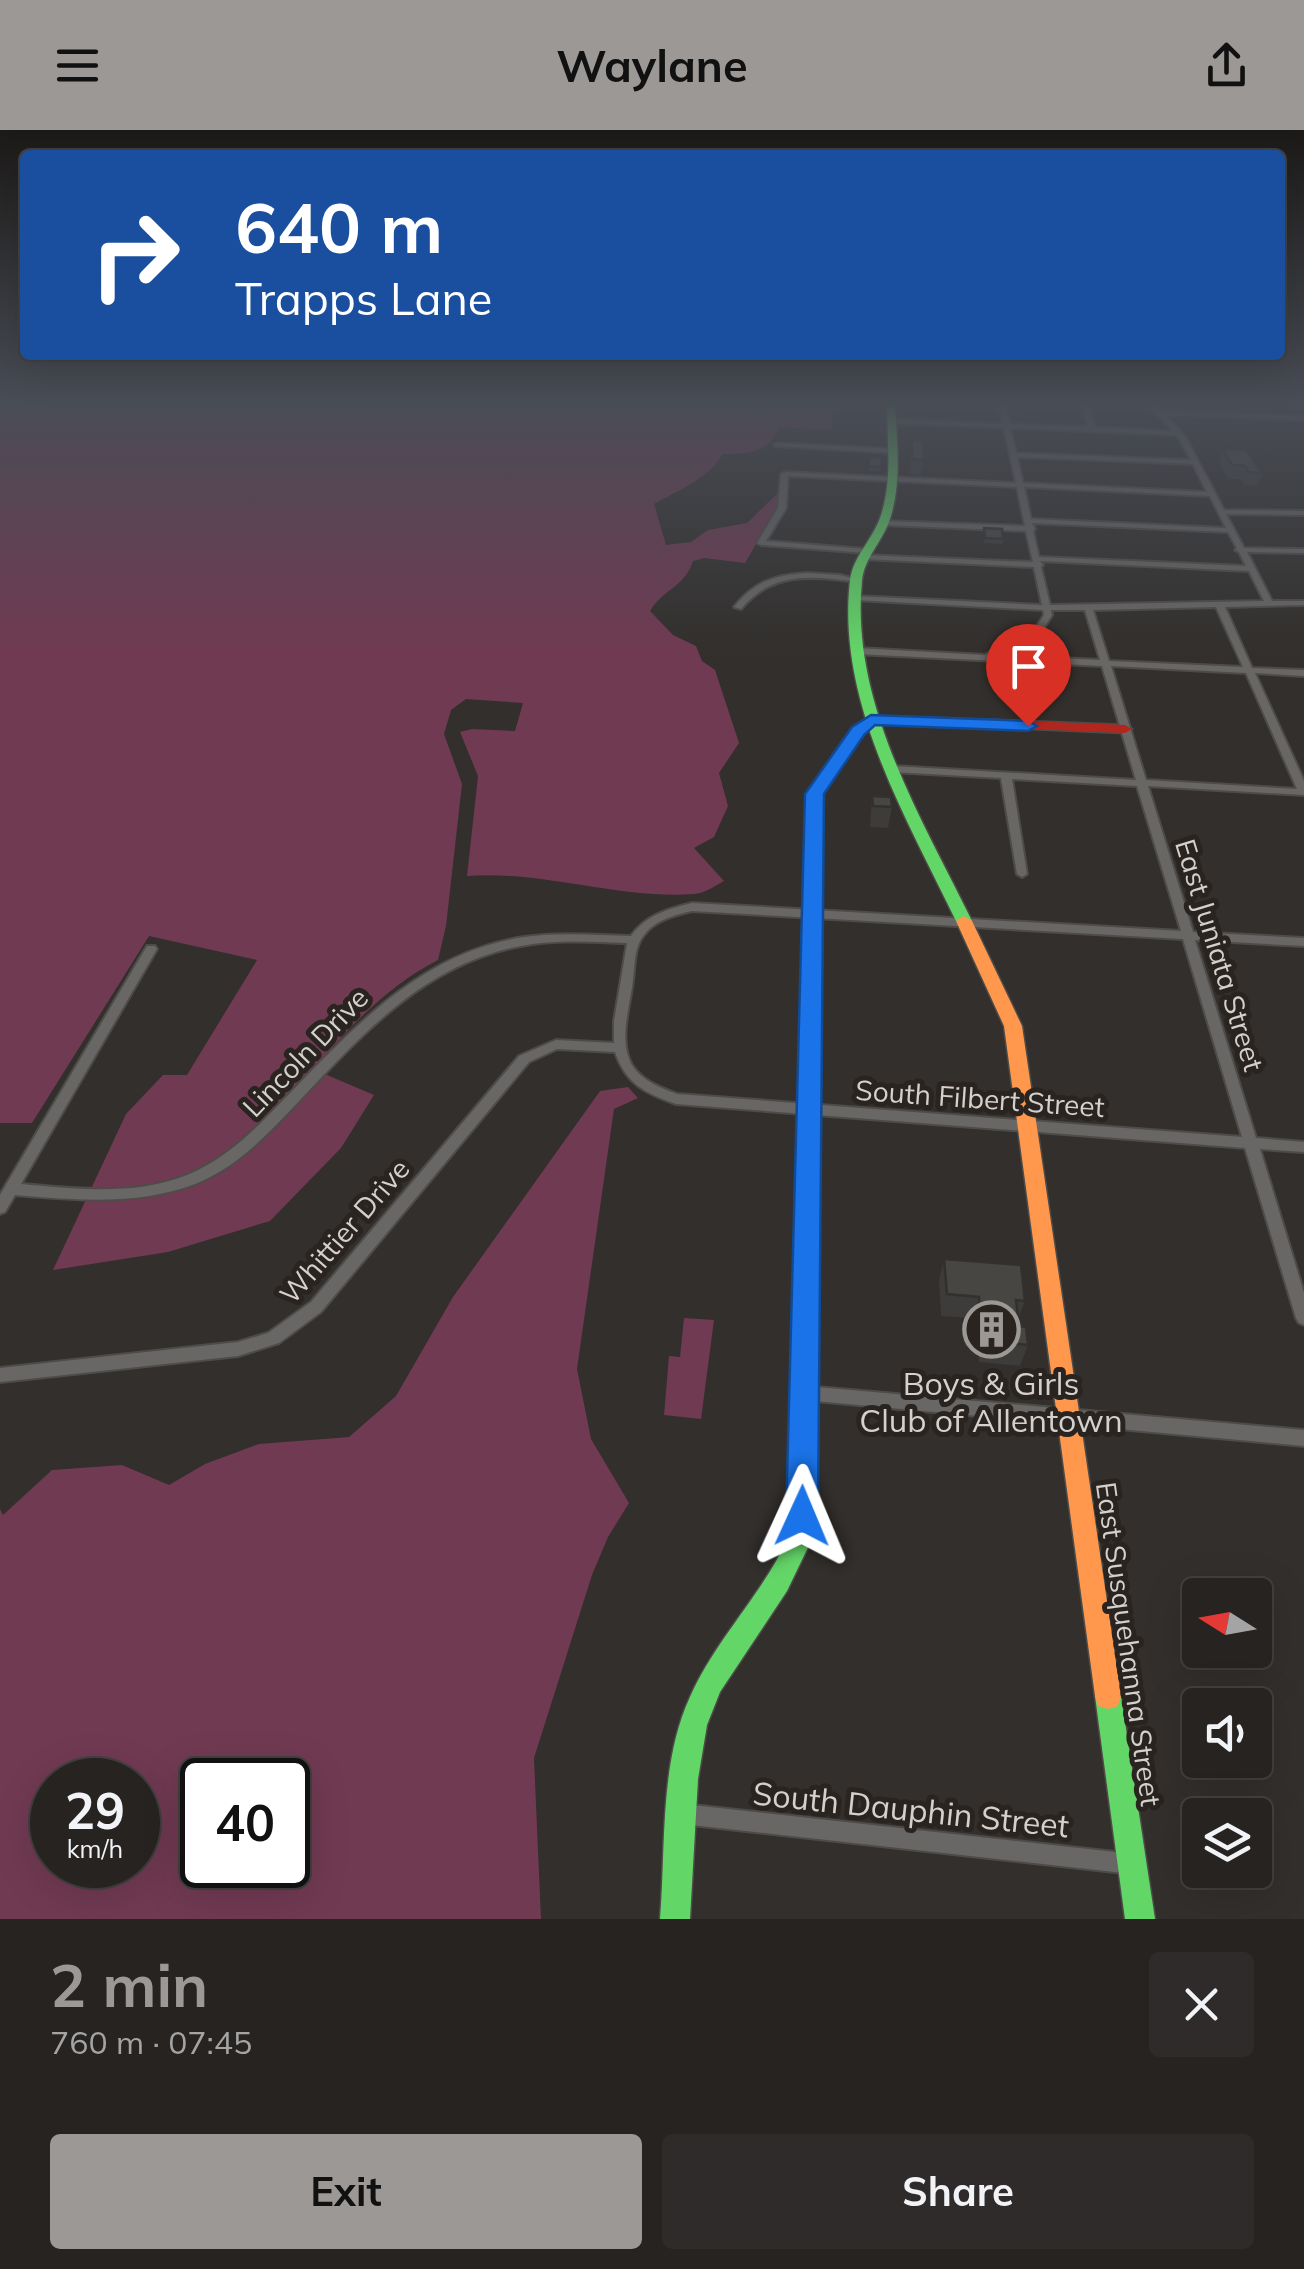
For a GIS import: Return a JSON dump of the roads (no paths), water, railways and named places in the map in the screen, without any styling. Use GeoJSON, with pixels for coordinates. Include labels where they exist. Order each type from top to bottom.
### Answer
{"type":"FeatureCollection","features":[{"type":"Feature","properties":{"kind":"main road","name":"East Susquehanna Street"},"geometry":{"type":"LineString","coordinates":[[893,487],[884,523],[864,554],[855,589],[862,689],[871,720],[1013,1026],[1140,1919]]}},
{"type":"Feature","properties":{"kind":"main road"},"geometry":{"type":"LineString","coordinates":[[676,1919],[690,1734],[701,1696],[720,1664],[782,1585],[800,1539],[814,794],[858,731],[871,720],[1126,729]]}},
{"type":"Feature","properties":{"kind":"street"},"geometry":{"type":"LineString","coordinates":[[784,487],[782,508],[761,543],[864,554],[1249,569]]}},
{"type":"Feature","properties":{"kind":"street"},"geometry":{"type":"LineString","coordinates":[[986,658],[1039,629],[1046,620],[1047,608],[1020,487]]}},
{"type":"Feature","properties":{"kind":"street"},"geometry":{"type":"LineString","coordinates":[[1055,487],[1211,494]]}},
{"type":"Feature","properties":{"kind":"street"},"geometry":{"type":"LineString","coordinates":[[1208,487],[1268,603]]}},
{"type":"Feature","properties":{"kind":"street"},"geometry":{"type":"LineString","coordinates":[[1220,512],[1304,513]]}},
{"type":"Feature","properties":{"kind":"street"},"geometry":{"type":"LineString","coordinates":[[884,523],[1228,530]]}},
{"type":"Feature","properties":{"kind":"street"},"geometry":{"type":"LineString","coordinates":[[1238,550],[1304,551]]}},
{"type":"Feature","properties":{"kind":"street"},"geometry":{"type":"LineString","coordinates":[[738,607],[753,588],[773,580],[818,576],[855,589],[1047,608],[1304,603]]}},
{"type":"Feature","properties":{"kind":"street"},"geometry":{"type":"LineString","coordinates":[[893,769],[1304,792],[1219,604]]}},
{"type":"Feature","properties":{"kind":"street","name":"East Juniata Street"},"geometry":{"type":"LineString","coordinates":[[1088,606],[1304,1318]]}},
{"type":"Feature","properties":{"kind":"street"},"geometry":{"type":"LineString","coordinates":[[857,651],[1304,673]]}},
{"type":"Feature","properties":{"kind":"street"},"geometry":{"type":"LineString","coordinates":[[1006,776],[1022,874]]}},
{"type":"Feature","properties":{"kind":"street"},"geometry":{"type":"LineString","coordinates":[[618,1048],[634,940],[653,921],[692,907],[1304,942]]}},
{"type":"Feature","properties":{"kind":"street","name":"Lincoln Drive"},"geometry":{"type":"LineString","coordinates":[[12,1189],[119,1196],[152,1192],[193,1179],[249,1144],[379,1010],[430,973],[480,951],[535,938],[634,940]]}},
{"type":"Feature","properties":{"kind":"street"},"geometry":{"type":"LineString","coordinates":[[0,1208],[151,949]]}},
{"type":"Feature","properties":{"kind":"street","name":"Whittier Drive"},"geometry":{"type":"LineString","coordinates":[[0,1375],[238,1349],[273,1338],[316,1307],[524,1059],[556,1044],[618,1048]]}},
{"type":"Feature","properties":{"kind":"street","name":"South Filbert Street"},"geometry":{"type":"LineString","coordinates":[[618,1048],[626,1069],[660,1094],[690,1101],[1304,1147]]}},
{"type":"Feature","properties":{"kind":"street"},"geometry":{"type":"LineString","coordinates":[[805,1393],[1304,1438]]}},
{"type":"Feature","properties":{"kind":"street","name":"South Dauphin Street"},"geometry":{"type":"LineString","coordinates":[[683,1814],[1132,1864]]}},
{"type":"Feature","properties":{"kind":"place","name":"Boys & Girls Club of Allentown"},"geometry":{"type":"Point","coordinates":[991,1329]}}]}
